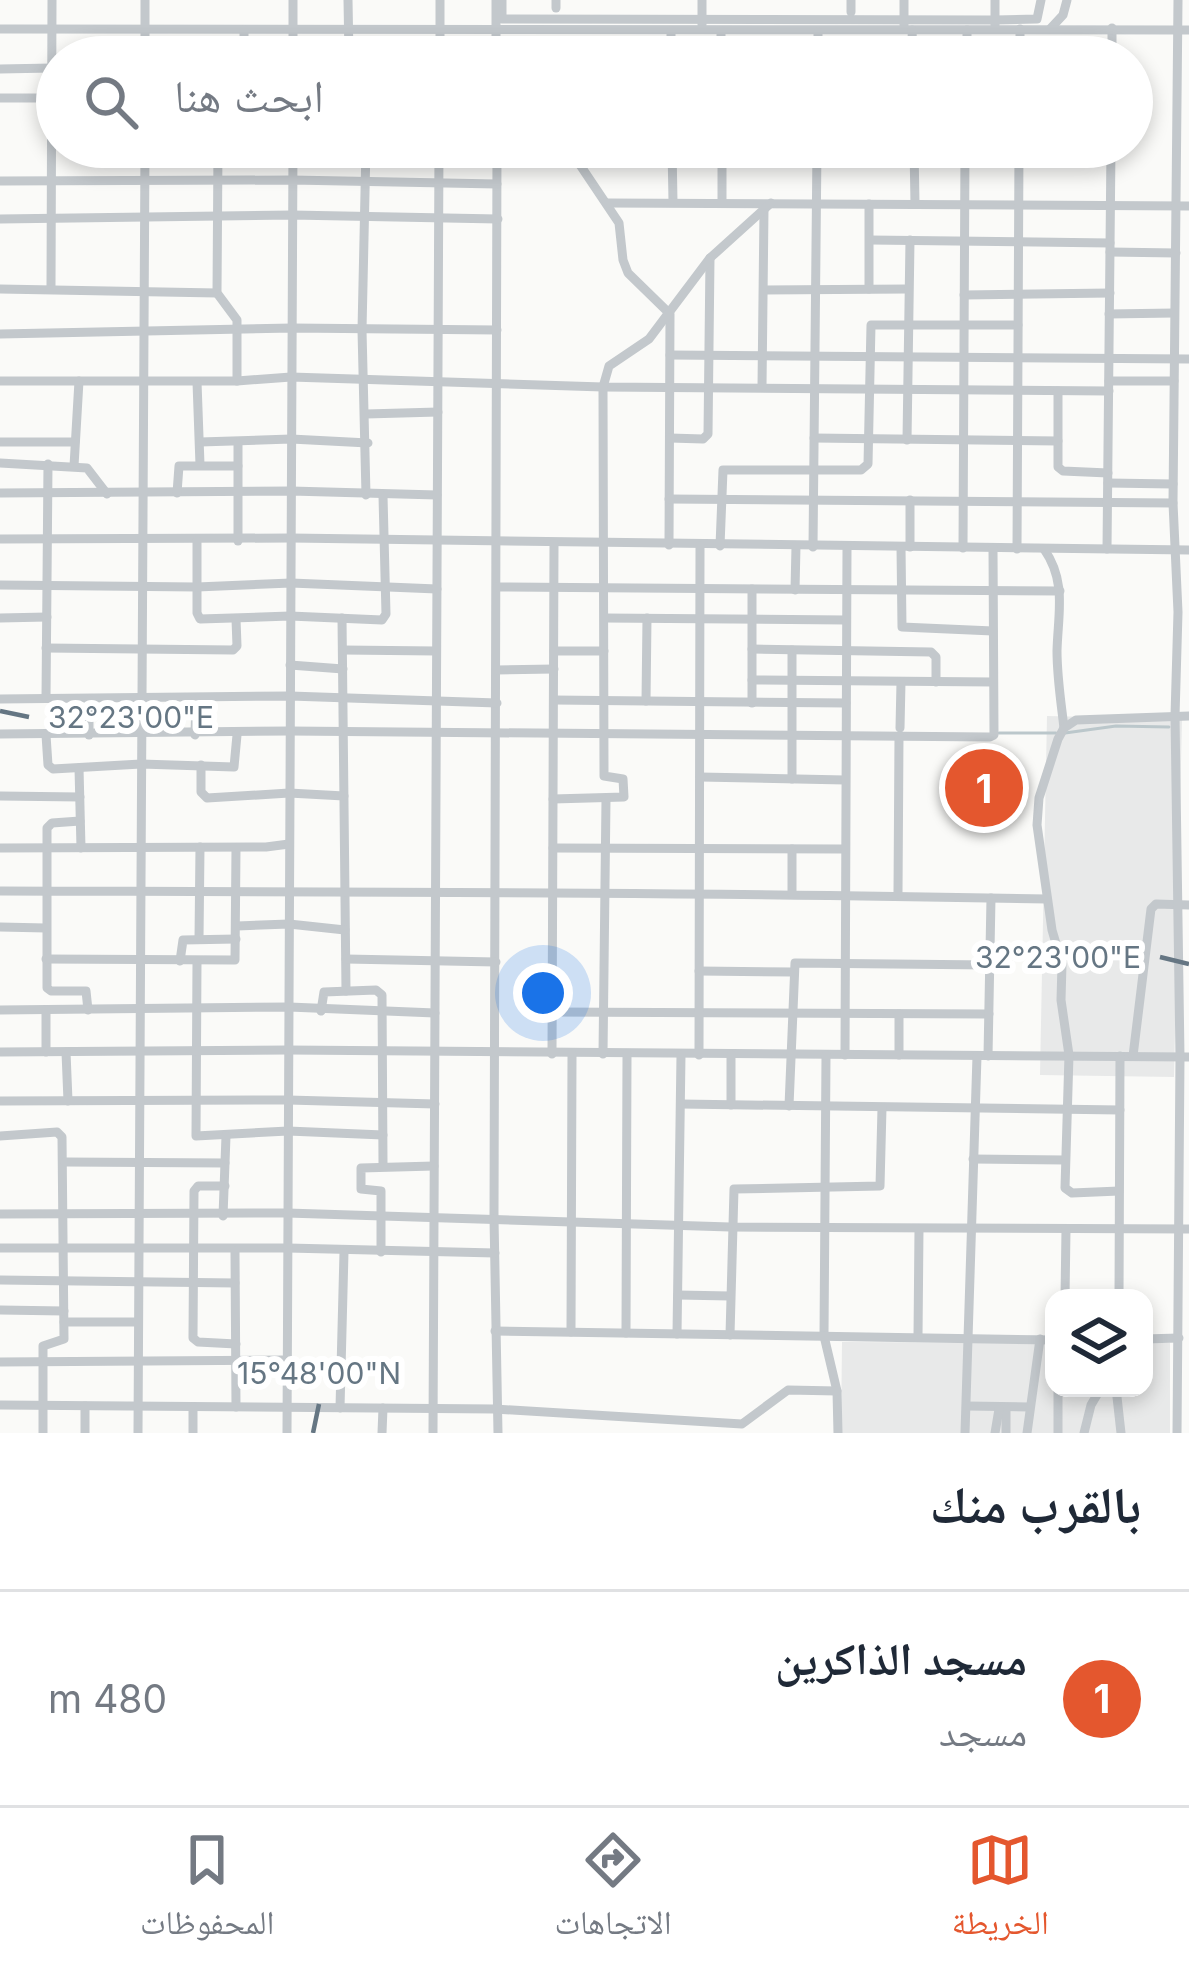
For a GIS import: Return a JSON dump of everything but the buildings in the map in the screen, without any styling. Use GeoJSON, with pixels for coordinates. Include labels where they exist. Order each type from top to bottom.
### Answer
{"type":"FeatureCollection","features":[{"type":"Feature","properties":{"kind":"street"},"geometry":{"type":"LineString","coordinates":[[52,0],[52,36]]}},
{"type":"Feature","properties":{"kind":"street"},"geometry":{"type":"LineString","coordinates":[[145,0],[145,36]]}},
{"type":"Feature","properties":{"kind":"street"},"geometry":{"type":"LineString","coordinates":[[293,0],[293,36]]}},
{"type":"Feature","properties":{"kind":"street"},"geometry":{"type":"LineString","coordinates":[[348,0],[348,36]]}},
{"type":"Feature","properties":{"kind":"street"},"geometry":{"type":"LineString","coordinates":[[440,0],[440,36]]}},
{"type":"Feature","properties":{"kind":"street"},"geometry":{"type":"LineString","coordinates":[[496,34],[499,0]]}},
{"type":"Feature","properties":{"kind":"street"},"geometry":{"type":"LineString","coordinates":[[499,0],[502,19],[1183,29]]}},
{"type":"Feature","properties":{"kind":"street"},"geometry":{"type":"LineString","coordinates":[[702,0],[702,25]]}},
{"type":"Feature","properties":{"kind":"street"},"geometry":{"type":"LineString","coordinates":[[904,0],[909,36]]}},
{"type":"Feature","properties":{"kind":"street"},"geometry":{"type":"LineString","coordinates":[[995,0],[995,25]]}},
{"type":"Feature","properties":{"kind":"street"},"geometry":{"type":"LineString","coordinates":[[0,29],[293,27],[496,34],[671,31],[702,25],[721,32],[967,30],[1037,19],[1041,0]]}},
{"type":"Feature","properties":{"kind":"street"},"geometry":{"type":"LineString","coordinates":[[1050,29],[1063,15],[1067,0]]}},
{"type":"Feature","properties":{"kind":"street"},"geometry":{"type":"LineString","coordinates":[[1177,1433],[1183,1388],[1179,1338],[1185,1057],[1183,905],[1176,881],[1175,716],[1183,634],[1172,503],[1183,29],[1178,0]]}},
{"type":"Feature","properties":{"kind":"street"},"geometry":{"type":"LineString","coordinates":[[1112,28],[1112,36]]}},
{"type":"Feature","properties":{"kind":"street"},"geometry":{"type":"LineString","coordinates":[[1020,29],[1020,36]]}},
{"type":"Feature","properties":{"kind":"street"},"geometry":{"type":"LineString","coordinates":[[244,30],[244,36]]}},
{"type":"Feature","properties":{"kind":"street"},"geometry":{"type":"LineString","coordinates":[[967,30],[967,36]]}},
{"type":"Feature","properties":{"kind":"street"},"geometry":{"type":"LineString","coordinates":[[671,31],[671,36]]}},
{"type":"Feature","properties":{"kind":"street"},"geometry":{"type":"LineString","coordinates":[[721,32],[721,36]]}},
{"type":"Feature","properties":{"kind":"street"},"geometry":{"type":"LineString","coordinates":[[0,69],[36,68]]}},
{"type":"Feature","properties":{"kind":"street"},"geometry":{"type":"LineString","coordinates":[[0,98],[36,99]]}},
{"type":"Feature","properties":{"kind":"street"},"geometry":{"type":"LineString","coordinates":[[51,288],[52,168]]}},
{"type":"Feature","properties":{"kind":"street"},"geometry":{"type":"LineString","coordinates":[[138,1433],[144,168]]}},
{"type":"Feature","properties":{"kind":"street"},"geometry":{"type":"LineString","coordinates":[[218,168],[217,293],[234,314],[238,331],[236,382]]}},
{"type":"Feature","properties":{"kind":"street"},"geometry":{"type":"LineString","coordinates":[[287,1433],[292,168]]}},
{"type":"Feature","properties":{"kind":"street"},"geometry":{"type":"LineString","coordinates":[[366,168],[362,330],[366,495]]}},
{"type":"Feature","properties":{"kind":"street"},"geometry":{"type":"LineString","coordinates":[[433,1433],[439,168]]}},
{"type":"Feature","properties":{"kind":"street"},"geometry":{"type":"LineString","coordinates":[[497,168],[494,1218],[498,1433]]}},
{"type":"Feature","properties":{"kind":"street"},"geometry":{"type":"LineString","coordinates":[[583,168],[621,227],[622,260],[628,273],[670,314],[669,545]]}},
{"type":"Feature","properties":{"kind":"street"},"geometry":{"type":"LineString","coordinates":[[672,168],[673,202]]}},
{"type":"Feature","properties":{"kind":"street"},"geometry":{"type":"LineString","coordinates":[[722,168],[722,203]]}},
{"type":"Feature","properties":{"kind":"street"},"geometry":{"type":"LineString","coordinates":[[813,547],[817,168]]}},
{"type":"Feature","properties":{"kind":"street"},"geometry":{"type":"LineString","coordinates":[[914,168],[915,205]]}},
{"type":"Feature","properties":{"kind":"street"},"geometry":{"type":"LineString","coordinates":[[963,548],[965,168]]}},
{"type":"Feature","properties":{"kind":"street"},"geometry":{"type":"LineString","coordinates":[[1017,549],[1019,168]]}},
{"type":"Feature","properties":{"kind":"street"},"geometry":{"type":"LineString","coordinates":[[1107,549],[1111,168]]}},
{"type":"Feature","properties":{"kind":"street"},"geometry":{"type":"LineString","coordinates":[[0,182],[497,184]]}},
{"type":"Feature","properties":{"kind":"street"},"geometry":{"type":"LineString","coordinates":[[607,203],[1189,206]]}},
{"type":"Feature","properties":{"kind":"street"},"geometry":{"type":"LineString","coordinates":[[869,204],[869,289]]}},
{"type":"Feature","properties":{"kind":"street"},"geometry":{"type":"LineString","coordinates":[[554,799],[623,799],[624,781],[604,776],[603,387],[612,363],[642,345],[710,258],[767,206]]}},
{"type":"Feature","properties":{"kind":"street"},"geometry":{"type":"LineString","coordinates":[[762,387],[767,206]]}},
{"type":"Feature","properties":{"kind":"street"},"geometry":{"type":"LineString","coordinates":[[0,219],[292,215],[498,219]]}},
{"type":"Feature","properties":{"kind":"street"},"geometry":{"type":"LineString","coordinates":[[870,240],[1018,241],[1176,253]]}},
{"type":"Feature","properties":{"kind":"street"},"geometry":{"type":"LineString","coordinates":[[907,440],[910,240]]}},
{"type":"Feature","properties":{"kind":"street"},"geometry":{"type":"LineString","coordinates":[[670,438],[706,437],[710,258]]}},
{"type":"Feature","properties":{"kind":"street"},"geometry":{"type":"LineString","coordinates":[[0,289],[217,293]]}},
{"type":"Feature","properties":{"kind":"street"},"geometry":{"type":"LineString","coordinates":[[764,290],[908,289]]}},
{"type":"Feature","properties":{"kind":"street"},"geometry":{"type":"LineString","coordinates":[[964,295],[1110,293]]}},
{"type":"Feature","properties":{"kind":"street"},"geometry":{"type":"LineString","coordinates":[[1109,314],[1174,314]]}},
{"type":"Feature","properties":{"kind":"street"},"geometry":{"type":"LineString","coordinates":[[720,546],[725,470],[866,469],[871,325],[1018,325]]}},
{"type":"Feature","properties":{"kind":"street"},"geometry":{"type":"LineString","coordinates":[[0,334],[144,329],[497,330]]}},
{"type":"Feature","properties":{"kind":"street"},"geometry":{"type":"LineString","coordinates":[[670,355],[1189,359]]}},
{"type":"Feature","properties":{"kind":"street"},"geometry":{"type":"LineString","coordinates":[[0,381],[236,382],[292,377],[670,388],[1058,391],[1174,386],[1189,390]]}},
{"type":"Feature","properties":{"kind":"street"},"geometry":{"type":"LineString","coordinates":[[74,466],[79,381]]}},
{"type":"Feature","properties":{"kind":"street"},"geometry":{"type":"LineString","coordinates":[[197,382],[200,465]]}},
{"type":"Feature","properties":{"kind":"street"},"geometry":{"type":"LineString","coordinates":[[1058,391],[1060,470],[1173,484]]}},
{"type":"Feature","properties":{"kind":"street"},"geometry":{"type":"LineString","coordinates":[[366,414],[438,412]]}},
{"type":"Feature","properties":{"kind":"street"},"geometry":{"type":"LineString","coordinates":[[814,438],[1058,441]]}},
{"type":"Feature","properties":{"kind":"street"},"geometry":{"type":"LineString","coordinates":[[0,442],[75,442]]}},
{"type":"Feature","properties":{"kind":"street"},"geometry":{"type":"LineString","coordinates":[[200,442],[368,443]]}},
{"type":"Feature","properties":{"kind":"street"},"geometry":{"type":"LineString","coordinates":[[238,443],[238,541]]}},
{"type":"Feature","properties":{"kind":"street"},"geometry":{"type":"LineString","coordinates":[[0,464],[91,470],[106,494]]}},
{"type":"Feature","properties":{"kind":"street"},"geometry":{"type":"LineString","coordinates":[[46,698],[48,464]]}},
{"type":"Feature","properties":{"kind":"street"},"geometry":{"type":"LineString","coordinates":[[177,494],[178,467],[238,466]]}},
{"type":"Feature","properties":{"kind":"street"},"geometry":{"type":"LineString","coordinates":[[0,493],[437,495]]}},
{"type":"Feature","properties":{"kind":"street"},"geometry":{"type":"LineString","coordinates":[[197,541],[198,617],[382,620],[386,614],[383,496]]}},
{"type":"Feature","properties":{"kind":"street"},"geometry":{"type":"LineString","coordinates":[[669,499],[1172,503]]}},
{"type":"Feature","properties":{"kind":"street"},"geometry":{"type":"LineString","coordinates":[[910,500],[902,627],[993,631]]}},
{"type":"Feature","properties":{"kind":"street"},"geometry":{"type":"LineString","coordinates":[[0,539],[291,538],[1189,550]]}},
{"type":"Feature","properties":{"kind":"street"},"geometry":{"type":"LineString","coordinates":[[552,1054],[554,544]]}},
{"type":"Feature","properties":{"kind":"street"},"geometry":{"type":"LineString","coordinates":[[699,1054],[700,545]]}},
{"type":"Feature","properties":{"kind":"street"},"geometry":{"type":"LineString","coordinates":[[795,590],[796,546]]}},
{"type":"Feature","properties":{"kind":"street"},"geometry":{"type":"LineString","coordinates":[[845,1055],[847,547]]}},
{"type":"Feature","properties":{"kind":"street"},"geometry":{"type":"LineString","coordinates":[[0,734],[900,732],[992,736],[993,548]]}},
{"type":"Feature","properties":{"kind":"street"},"geometry":{"type":"LineString","coordinates":[[1044,549],[1056,566],[1060,591],[1057,651],[1064,728],[1039,798],[1037,825],[1062,964],[1062,1016],[1069,1055],[1067,1192],[1119,1191]]}},
{"type":"Feature","properties":{"kind":"street"},"geometry":{"type":"LineString","coordinates":[[0,585],[291,583],[436,590]]}},
{"type":"Feature","properties":{"kind":"street"},"geometry":{"type":"LineString","coordinates":[[497,587],[1060,591]]}},
{"type":"Feature","properties":{"kind":"street"},"geometry":{"type":"LineString","coordinates":[[752,590],[752,703]]}},
{"type":"Feature","properties":{"kind":"street"},"geometry":{"type":"LineString","coordinates":[[0,618],[47,617]]}},
{"type":"Feature","properties":{"kind":"street"},"geometry":{"type":"LineString","coordinates":[[342,618],[346,991]]}},
{"type":"Feature","properties":{"kind":"street"},"geometry":{"type":"LineString","coordinates":[[646,618],[646,701]]}},
{"type":"Feature","properties":{"kind":"street"},"geometry":{"type":"LineString","coordinates":[[46,647],[233,650],[236,619]]}},
{"type":"Feature","properties":{"kind":"street"},"geometry":{"type":"LineString","coordinates":[[604,619],[846,620]]}},
{"type":"Feature","properties":{"kind":"street"},"geometry":{"type":"LineString","coordinates":[[920,630],[921,652]]}},
{"type":"Feature","properties":{"kind":"street"},"geometry":{"type":"LineString","coordinates":[[343,650],[436,651]]}},
{"type":"Feature","properties":{"kind":"street"},"geometry":{"type":"LineString","coordinates":[[752,650],[931,652],[936,657],[936,682]]}},
{"type":"Feature","properties":{"kind":"street"},"geometry":{"type":"LineString","coordinates":[[792,650],[792,779]]}},
{"type":"Feature","properties":{"kind":"street"},"geometry":{"type":"LineString","coordinates":[[554,651],[604,651]]}},
{"type":"Feature","properties":{"kind":"street"},"geometry":{"type":"LineString","coordinates":[[290,665],[343,669]]}},
{"type":"Feature","properties":{"kind":"street"},"geometry":{"type":"LineString","coordinates":[[497,670],[554,669]]}},
{"type":"Feature","properties":{"kind":"street"},"geometry":{"type":"LineString","coordinates":[[752,680],[993,682]]}},
{"type":"Feature","properties":{"kind":"street"},"geometry":{"type":"LineString","coordinates":[[898,893],[901,682]]}},
{"type":"Feature","properties":{"kind":"street"},"geometry":{"type":"LineString","coordinates":[[0,699],[290,696],[497,703]]}},
{"type":"Feature","properties":{"kind":"street"},"geometry":{"type":"LineString","coordinates":[[195,734],[196,699]]}},
{"type":"Feature","properties":{"kind":"street"},"geometry":{"type":"LineString","coordinates":[[89,700],[89,735]]}},
{"type":"Feature","properties":{"kind":"street"},"geometry":{"type":"LineString","coordinates":[[554,700],[846,703]]}},
{"type":"Feature","properties":{"kind":"street"},"geometry":{"type":"LineString","coordinates":[[1064,728],[1076,720],[1189,716]]}},
{"type":"Feature","properties":{"kind":"street"},"geometry":{"type":"LineString","coordinates":[[46,735],[50,768],[79,768],[236,766],[237,735]]}},
{"type":"Feature","properties":{"kind":"street"},"geometry":{"type":"LineString","coordinates":[[201,765],[203,797],[344,796]]}},
{"type":"Feature","properties":{"kind":"street"},"geometry":{"type":"LineString","coordinates":[[79,768],[81,848]]}},
{"type":"Feature","properties":{"kind":"street"},"geometry":{"type":"LineString","coordinates":[[700,777],[845,780]]}},
{"type":"Feature","properties":{"kind":"street"},"geometry":{"type":"LineString","coordinates":[[0,796],[80,797]]}},
{"type":"Feature","properties":{"kind":"street"},"geometry":{"type":"LineString","coordinates":[[603,1054],[606,800]]}},
{"type":"Feature","properties":{"kind":"street"},"geometry":{"type":"LineString","coordinates":[[80,821],[49,825],[46,959],[48,990],[86,991],[88,1010]]}},
{"type":"Feature","properties":{"kind":"street"},"geometry":{"type":"LineString","coordinates":[[0,848],[289,844]]}},
{"type":"Feature","properties":{"kind":"street"},"geometry":{"type":"LineString","coordinates":[[199,939],[200,847]]}},
{"type":"Feature","properties":{"kind":"street"},"geometry":{"type":"LineString","coordinates":[[46,959],[235,960],[236,848]]}},
{"type":"Feature","properties":{"kind":"street"},"geometry":{"type":"LineString","coordinates":[[553,848],[844,849]]}},
{"type":"Feature","properties":{"kind":"street"},"geometry":{"type":"LineString","coordinates":[[792,849],[792,894]]}},
{"type":"Feature","properties":{"kind":"street"},"geometry":{"type":"LineString","coordinates":[[1176,881],[1189,876]]}},
{"type":"Feature","properties":{"kind":"street"},"geometry":{"type":"LineString","coordinates":[[0,891],[898,893],[1047,899]]}},
{"type":"Feature","properties":{"kind":"street"},"geometry":{"type":"LineString","coordinates":[[965,1433],[975,1108],[989,1014],[991,898]]}},
{"type":"Feature","properties":{"kind":"street"},"geometry":{"type":"LineString","coordinates":[[1133,1056],[1151,909],[1156,904],[1183,905]]}},
{"type":"Feature","properties":{"kind":"street"},"geometry":{"type":"LineString","coordinates":[[237,926],[289,924],[345,930]]}},
{"type":"Feature","properties":{"kind":"street"},"geometry":{"type":"LineString","coordinates":[[0,927],[46,928]]}},
{"type":"Feature","properties":{"kind":"street"},"geometry":{"type":"LineString","coordinates":[[180,961],[181,941],[236,939]]}},
{"type":"Feature","properties":{"kind":"street"},"geometry":{"type":"LineString","coordinates":[[346,959],[496,962]]}},
{"type":"Feature","properties":{"kind":"street"},"geometry":{"type":"LineString","coordinates":[[197,961],[196,1136],[288,1131],[383,1135]]}},
{"type":"Feature","properties":{"kind":"street"},"geometry":{"type":"LineString","coordinates":[[789,1106],[797,962],[990,965]]}},
{"type":"Feature","properties":{"kind":"street"},"geometry":{"type":"LineString","coordinates":[[699,971],[793,972]]}},
{"type":"Feature","properties":{"kind":"street"},"geometry":{"type":"LineString","coordinates":[[321,1011],[324,992],[380,992],[383,1164]]}},
{"type":"Feature","properties":{"kind":"street"},"geometry":{"type":"LineString","coordinates":[[0,1010],[289,1007],[435,1013]]}},
{"type":"Feature","properties":{"kind":"street"},"geometry":{"type":"LineString","coordinates":[[46,1010],[46,1052]]}},
{"type":"Feature","properties":{"kind":"street"},"geometry":{"type":"LineString","coordinates":[[553,1012],[989,1014]]}},
{"type":"Feature","properties":{"kind":"street"},"geometry":{"type":"LineString","coordinates":[[899,1014],[899,1055]]}},
{"type":"Feature","properties":{"kind":"street"},"geometry":{"type":"LineString","coordinates":[[0,1052],[1185,1057]]}},
{"type":"Feature","properties":{"kind":"street"},"geometry":{"type":"LineString","coordinates":[[66,1052],[68,1101]]}},
{"type":"Feature","properties":{"kind":"street"},"geometry":{"type":"LineString","coordinates":[[571,1333],[572,1054]]}},
{"type":"Feature","properties":{"kind":"street"},"geometry":{"type":"LineString","coordinates":[[626,1333],[627,1054]]}},
{"type":"Feature","properties":{"kind":"street"},"geometry":{"type":"LineString","coordinates":[[677,1334],[681,1054]]}},
{"type":"Feature","properties":{"kind":"street"},"geometry":{"type":"LineString","coordinates":[[731,1055],[731,1105]]}},
{"type":"Feature","properties":{"kind":"street"},"geometry":{"type":"LineString","coordinates":[[826,1055],[824,1336],[837,1391],[838,1433]]}},
{"type":"Feature","properties":{"kind":"street"},"geometry":{"type":"LineString","coordinates":[[1118,1289],[1120,1056]]}},
{"type":"Feature","properties":{"kind":"street"},"geometry":{"type":"LineString","coordinates":[[0,1101],[435,1104]]}},
{"type":"Feature","properties":{"kind":"street"},"geometry":{"type":"LineString","coordinates":[[681,1104],[1120,1110]]}},
{"type":"Feature","properties":{"kind":"street"},"geometry":{"type":"LineString","coordinates":[[730,1335],[732,1193],[736,1188],[880,1186],[882,1108]]}},
{"type":"Feature","properties":{"kind":"street"},"geometry":{"type":"LineString","coordinates":[[0,1136],[57,1132],[62,1137],[64,1341],[44,1344],[43,1433]]}},
{"type":"Feature","properties":{"kind":"street"},"geometry":{"type":"LineString","coordinates":[[224,1216],[226,1136]]}},
{"type":"Feature","properties":{"kind":"street"},"geometry":{"type":"LineString","coordinates":[[973,1159],[1065,1160]]}},
{"type":"Feature","properties":{"kind":"street"},"geometry":{"type":"LineString","coordinates":[[65,1162],[225,1163]]}},
{"type":"Feature","properties":{"kind":"street"},"geometry":{"type":"LineString","coordinates":[[381,1252],[381,1191],[361,1189],[359,1171],[383,1164],[434,1166]]}},
{"type":"Feature","properties":{"kind":"street"},"geometry":{"type":"LineString","coordinates":[[225,1186],[195,1187],[195,1341],[236,1344]]}},
{"type":"Feature","properties":{"kind":"street"},"geometry":{"type":"LineString","coordinates":[[0,1214],[287,1214],[730,1227],[1184,1229]]}},
{"type":"Feature","properties":{"kind":"street"},"geometry":{"type":"LineString","coordinates":[[918,1337],[919,1229]]}},
{"type":"Feature","properties":{"kind":"street"},"geometry":{"type":"LineString","coordinates":[[1066,1229],[1066,1289]]}},
{"type":"Feature","properties":{"kind":"street"},"geometry":{"type":"LineString","coordinates":[[0,1248],[495,1253]]}},
{"type":"Feature","properties":{"kind":"street"},"geometry":{"type":"LineString","coordinates":[[235,1250],[236,1407]]}},
{"type":"Feature","properties":{"kind":"street"},"geometry":{"type":"LineString","coordinates":[[340,1408],[344,1252]]}},
{"type":"Feature","properties":{"kind":"street"},"geometry":{"type":"LineString","coordinates":[[0,1280],[235,1282]]}},
{"type":"Feature","properties":{"kind":"street"},"geometry":{"type":"LineString","coordinates":[[678,1295],[730,1296]]}},
{"type":"Feature","properties":{"kind":"street"},"geometry":{"type":"LineString","coordinates":[[0,1310],[138,1322]]}},
{"type":"Feature","properties":{"kind":"street"},"geometry":{"type":"LineString","coordinates":[[495,1331],[1045,1339]]}},
{"type":"Feature","properties":{"kind":"street"},"geometry":{"type":"LineString","coordinates":[[1153,1339],[1179,1338]]}},
{"type":"Feature","properties":{"kind":"street"},"geometry":{"type":"LineString","coordinates":[[1027,1433],[1040,1339]]}},
{"type":"Feature","properties":{"kind":"street"},"geometry":{"type":"LineString","coordinates":[[0,1362],[236,1364],[287,1360]]}},
{"type":"Feature","properties":{"kind":"street"},"geometry":{"type":"LineString","coordinates":[[0,1406],[495,1408],[742,1424],[788,1390],[837,1391]]}},
{"type":"Feature","properties":{"kind":"street"},"geometry":{"type":"LineString","coordinates":[[1058,1397],[1058,1433]]}},
{"type":"Feature","properties":{"kind":"street"},"geometry":{"type":"LineString","coordinates":[[1084,1433],[1096,1397]]}},
{"type":"Feature","properties":{"kind":"street"},"geometry":{"type":"LineString","coordinates":[[1117,1397],[1121,1433]]}},
{"type":"Feature","properties":{"kind":"street"},"geometry":{"type":"LineString","coordinates":[[85,1433],[86,1406]]}},
{"type":"Feature","properties":{"kind":"street"},"geometry":{"type":"LineString","coordinates":[[967,1406],[1029,1407]]}},
{"type":"Feature","properties":{"kind":"street"},"geometry":{"type":"LineString","coordinates":[[193,1407],[193,1433]]}},
{"type":"Feature","properties":{"kind":"street"},"geometry":{"type":"LineString","coordinates":[[382,1408],[382,1433]]}},
{"type":"Feature","properties":{"kind":"street"},"geometry":{"type":"LineString","coordinates":[[995,1433],[1002,1408]]}},
{"type":"Feature","properties":{"kind":"street"},"geometry":{"type":"LineString","coordinates":[[1002,1408],[1006,1433]]}},
{"type":"Feature","properties":{"kind":"street"},"geometry":{"type":"LineString","coordinates":[[677,1420],[677,1433]]}},
{"type":"Feature","properties":{"kind":"shaded area"},"geometry":{"type":"Polygon","coordinates":[[[1047,716],[1182,719],[1174,1077],[1040,1075],[1047,716]]]}},
{"type":"Feature","properties":{"kind":"shaded area"},"geometry":{"type":"Polygon","coordinates":[[[842,1342],[1045,1343],[1045,1397],[1153,1397],[1153,1343],[1170,1343],[1170,1433],[841,1433],[842,1342]]]}},
{"type":"Feature","properties":{"kind":"waterway"},"geometry":{"type":"LineString","coordinates":[[1065,733],[1116,726],[1169,727]]}},
{"type":"Feature","properties":{"kind":"waterway"},"geometry":{"type":"LineString","coordinates":[[999,733],[1056,733]]}},
{"type":"Feature","properties":{"kind":"place","name":"مسجد الذاكرين"},"geometry":{"type":"Point","coordinates":[984,788]}}]}
